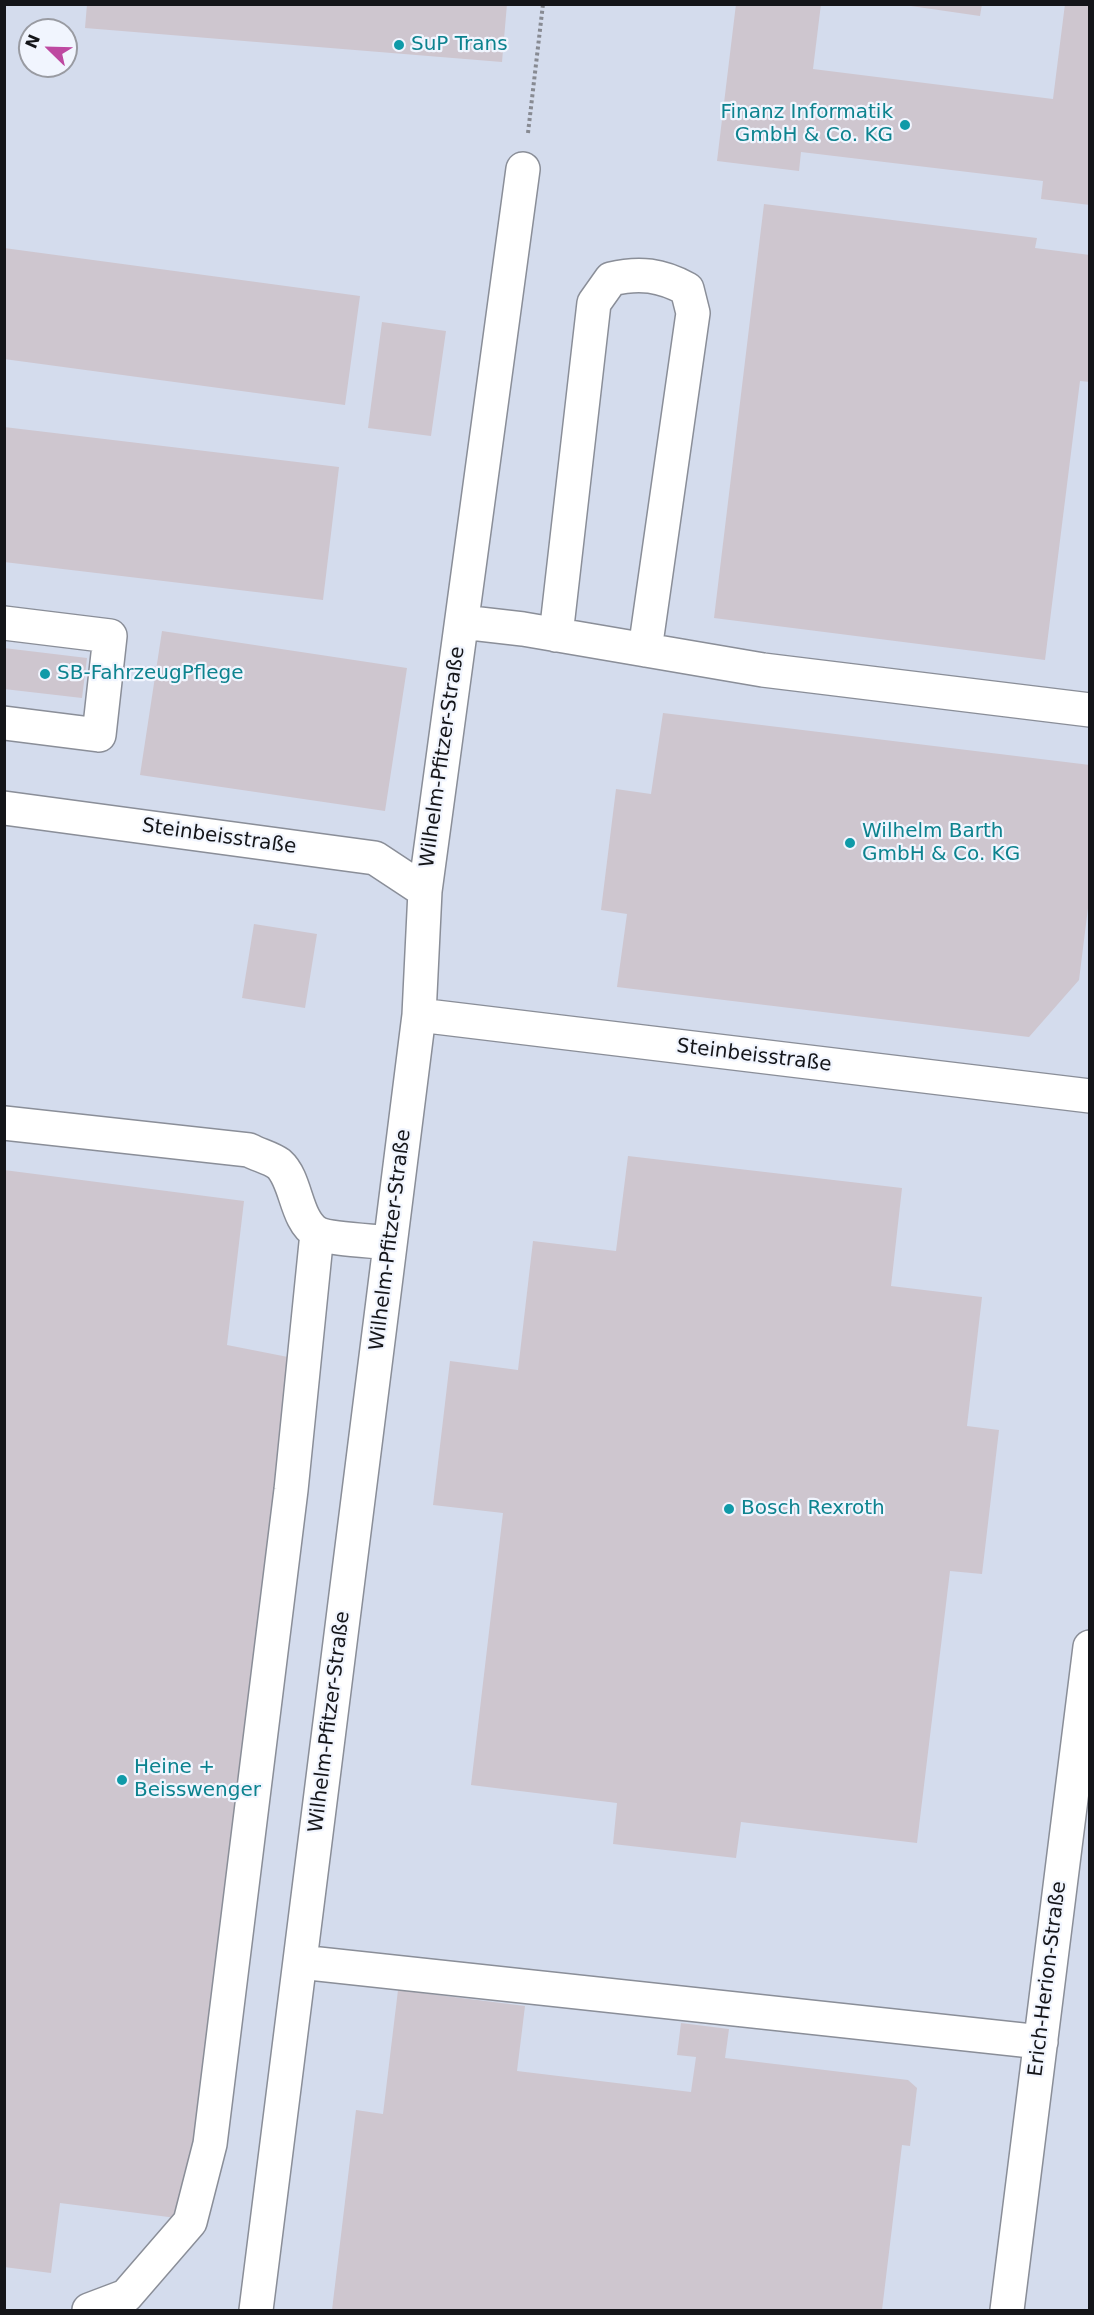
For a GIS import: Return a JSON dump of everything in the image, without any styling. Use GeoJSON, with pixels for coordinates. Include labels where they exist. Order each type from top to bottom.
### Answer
{"type":"FeatureCollection","features":[{"type":"Feature","properties":{"kind":"street","name":"Wilhelm-Pfitzer-Straße"},"geometry":{"type":"LineString","coordinates":[[256,2310],[419,1015],[425,891],[523,169]]}},
{"type":"Feature","properties":{"kind":"street"},"geometry":{"type":"LineString","coordinates":[[556,634],[594,303],[611,279],[628,275],[666,278],[687,289],[693,313],[645,650]]}},
{"type":"Feature","properties":{"kind":"street"},"geometry":{"type":"LineString","coordinates":[[462,621],[556,634],[763,670],[1089,710]]}},
{"type":"Feature","properties":{"kind":"street"},"geometry":{"type":"LineString","coordinates":[[4,622],[110,636],[99,735],[4,723]]}},
{"type":"Feature","properties":{"kind":"street","name":"Steinbeisstraße"},"geometry":{"type":"LineString","coordinates":[[4,808],[375,858],[425,891]]}},
{"type":"Feature","properties":{"kind":"street","name":"Steinbeisstraße"},"geometry":{"type":"LineString","coordinates":[[419,1015],[1089,1096]]}},
{"type":"Feature","properties":{"kind":"street"},"geometry":{"type":"LineString","coordinates":[[4,1123],[249,1150],[279,1165],[292,1187],[304,1218],[317,1233],[349,1239],[390,1242]]}},
{"type":"Feature","properties":{"kind":"street"},"geometry":{"type":"LineString","coordinates":[[89,2310],[126,2296],[190,2222],[210,2144],[291,1490],[317,1233]]}},
{"type":"Feature","properties":{"kind":"street","name":"Erich-Herion-Straße"},"geometry":{"type":"LineString","coordinates":[[1007,2310],[1089,1647]]}},
{"type":"Feature","properties":{"kind":"street"},"geometry":{"type":"LineString","coordinates":[[300,1962],[1041,2042]]}},
{"type":"Feature","properties":{"kind":"path"},"geometry":{"type":"LineString","coordinates":[[523,169],[543,4]]}},
{"type":"Feature","properties":{"kind":"shaded area"},"geometry":{"type":"Polygon","coordinates":[[[5,5],[1089,5],[1089,2310],[5,2310],[5,5]]]}},
{"type":"Feature","properties":{"kind":"building","name":"SuP Trans"},"geometry":{"type":"Polygon","coordinates":[[[87,4],[507,4],[502,62],[85,28],[87,4]]]}},
{"type":"Feature","properties":{"kind":"building","name":"Finanz Informatik GmbH & Co. KG"},"geometry":{"type":"Polygon","coordinates":[[[736,4],[821,4],[813,69],[1053,99],[1065,4],[1090,4],[1090,205],[1041,199],[1043,181],[801,152],[799,171],[717,161],[736,4]]]}},
{"type":"Feature","properties":{"kind":"building"},"geometry":{"type":"Polygon","coordinates":[[[897,4],[982,4],[980,16],[897,4]]]}},
{"type":"Feature","properties":{"kind":"building"},"geometry":{"type":"Polygon","coordinates":[[[764,204],[1037,238],[1035,248],[1090,255],[1090,382],[1080,381],[1045,660],[714,618],[764,204]]]}},
{"type":"Feature","properties":{"kind":"building"},"geometry":{"type":"Polygon","coordinates":[[[4,248],[360,296],[345,405],[4,359],[4,248]]]}},
{"type":"Feature","properties":{"kind":"building"},"geometry":{"type":"Polygon","coordinates":[[[382,322],[446,331],[431,436],[368,428],[382,322]]]}},
{"type":"Feature","properties":{"kind":"building"},"geometry":{"type":"Polygon","coordinates":[[[4,427],[339,467],[323,600],[4,562],[4,427]]]}},
{"type":"Feature","properties":{"kind":"building"},"geometry":{"type":"Polygon","coordinates":[[[162,631],[407,668],[385,811],[140,775],[162,631]]]}},
{"type":"Feature","properties":{"kind":"building","name":"SB-FahrzeugPflege"},"geometry":{"type":"Polygon","coordinates":[[[4,648],[87,658],[82,698],[4,689],[4,648]]]}},
{"type":"Feature","properties":{"kind":"building","name":"Wilhelm Barth GmbH & Co. KG"},"geometry":{"type":"Polygon","coordinates":[[[663,713],[1090,765],[1090,892],[1079,980],[1029,1037],[617,987],[627,914],[601,910],[616,789],[651,794],[663,713]]]}},
{"type":"Feature","properties":{"kind":"building"},"geometry":{"type":"Polygon","coordinates":[[[254,924],[317,934],[305,1008],[242,998],[254,924]]]}},
{"type":"Feature","properties":{"kind":"building","name":"Bosch Rexroth"},"geometry":{"type":"Polygon","coordinates":[[[628,1156],[902,1188],[891,1286],[982,1297],[967,1426],[999,1430],[982,1574],[950,1571],[917,1843],[741,1822],[736,1858],[613,1844],[617,1803],[471,1785],[503,1513],[433,1505],[450,1361],[518,1370],[533,1241],[616,1251],[628,1156]]]}},
{"type":"Feature","properties":{"kind":"building","name":"Heine + Beisswenger"},"geometry":{"type":"Polygon","coordinates":[[[4,1170],[244,1201],[227,1345],[293,1358],[184,2219],[60,2203],[51,2273],[4,2267],[4,1170]]]}},
{"type":"Feature","properties":{"kind":"building"},"geometry":{"type":"Polygon","coordinates":[[[398,1990],[525,2006],[517,2071],[691,2092],[696,2057],[677,2055],[681,2023],[729,2029],[725,2058],[908,2080],[917,2088],[910,2146],[902,2145],[882,2310],[332,2310],[356,2110],[383,2114],[398,1990]]]}},
{"type":"Feature","properties":{"kind":"place","name":"SuP Trans"},"geometry":{"type":"Point","coordinates":[399,45]}},
{"type":"Feature","properties":{"kind":"place","name":"Finanz Informatik GmbH & Co. KG"},"geometry":{"type":"Point","coordinates":[905,125]}},
{"type":"Feature","properties":{"kind":"place","name":"SB-FahrzeugPflege"},"geometry":{"type":"Point","coordinates":[45,674]}},
{"type":"Feature","properties":{"kind":"place","name":"Wilhelm Barth GmbH & Co. KG"},"geometry":{"type":"Point","coordinates":[850,843]}},
{"type":"Feature","properties":{"kind":"place","name":"Bosch Rexroth"},"geometry":{"type":"Point","coordinates":[729,1509]}},
{"type":"Feature","properties":{"kind":"place","name":"Heine + Beisswenger"},"geometry":{"type":"Point","coordinates":[122,1780]}}]}
